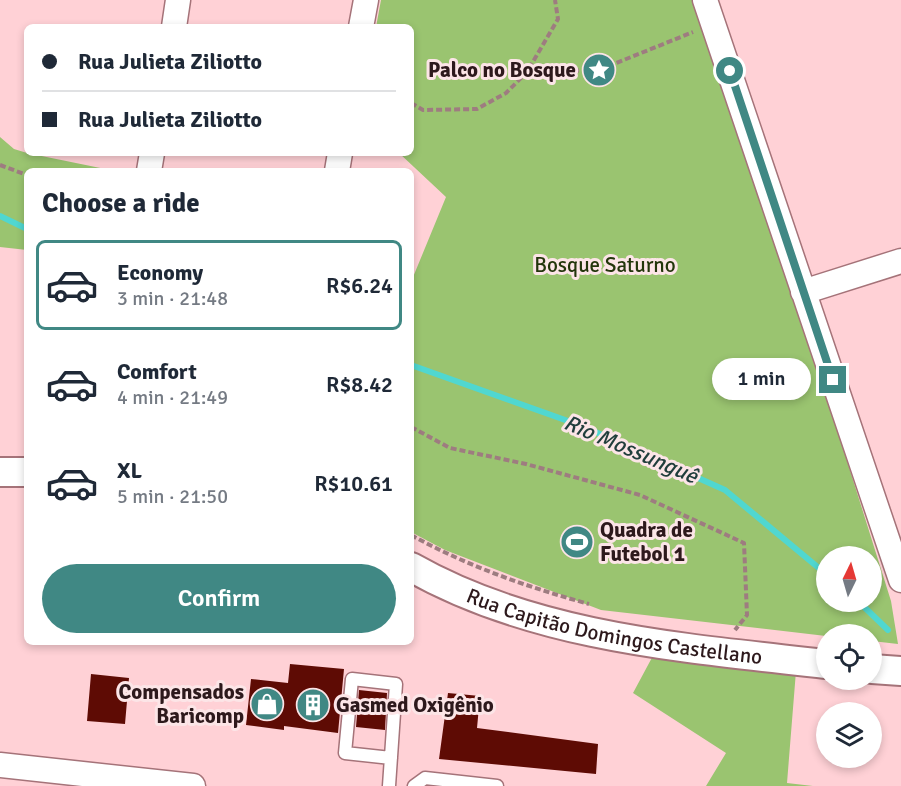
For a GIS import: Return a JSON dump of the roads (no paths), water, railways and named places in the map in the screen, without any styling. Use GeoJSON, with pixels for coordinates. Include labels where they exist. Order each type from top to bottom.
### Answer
{"type":"FeatureCollection","features":[{"type":"Feature","properties":{"kind":"street"},"geometry":{"type":"LineString","coordinates":[[174,24],[178,0]]}},
{"type":"Feature","properties":{"kind":"street"},"geometry":{"type":"LineString","coordinates":[[362,24],[366,0]]}},
{"type":"Feature","properties":{"kind":"street"},"geometry":{"type":"LineString","coordinates":[[705,0],[901,580]]}},
{"type":"Feature","properties":{"kind":"street"},"geometry":{"type":"LineString","coordinates":[[803,292],[901,261]]}},
{"type":"Feature","properties":{"kind":"street"},"geometry":{"type":"LineString","coordinates":[[0,472],[24,472]]}},
{"type":"Feature","properties":{"kind":"street","name":"Rua Capitão Domingos Castellano"},"geometry":{"type":"LineString","coordinates":[[414,569],[448,588],[522,615],[650,643],[816,663]]}},
{"type":"Feature","properties":{"kind":"street"},"geometry":{"type":"LineString","coordinates":[[882,670],[901,671]]}},
{"type":"Feature","properties":{"kind":"street"},"geometry":{"type":"LineString","coordinates":[[0,765],[192,786]]}},
{"type":"Feature","properties":{"kind":"lane"},"geometry":{"type":"LineString","coordinates":[[389,786],[391,758],[396,684],[352,679],[345,753],[391,758]]}},
{"type":"Feature","properties":{"kind":"lane"},"geometry":{"type":"LineString","coordinates":[[414,786],[425,778],[497,786]]}},
{"type":"Feature","properties":{"kind":"waterway","name":"Rio Mossunguê"},"geometry":{"type":"LineString","coordinates":[[0,216],[24,228]]}},
{"type":"Feature","properties":{"kind":"waterway","name":"Rio Mossunguê"},"geometry":{"type":"LineString","coordinates":[[414,366],[582,426],[725,490],[816,566]]}},
{"type":"Feature","properties":{"kind":"waterway","name":"Rio Mossunguê"},"geometry":{"type":"LineString","coordinates":[[869,612],[888,630]]}},
{"type":"Feature","properties":{"kind":"place","name":"Palco no Bosque"},"geometry":{"type":"Point","coordinates":[599,70]}},
{"type":"Feature","properties":{"kind":"place","name":"Quadra de Futebol 1"},"geometry":{"type":"Point","coordinates":[577,542]}},
{"type":"Feature","properties":{"kind":"place","name":"Compensados Baricomp"},"geometry":{"type":"Point","coordinates":[267,704]}},
{"type":"Feature","properties":{"kind":"place","name":"Gasmed Oxigênio"},"geometry":{"type":"Point","coordinates":[313,705]}},
{"type":"Feature","properties":{"kind":"park label","name":"Bosque Saturno"},"geometry":{"type":"Point","coordinates":[605,265]}}]}
